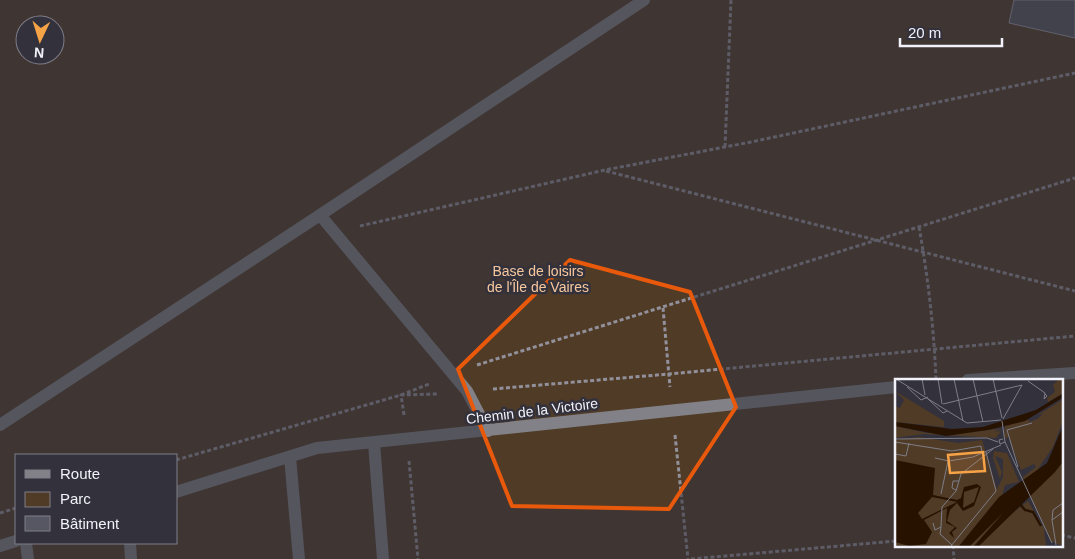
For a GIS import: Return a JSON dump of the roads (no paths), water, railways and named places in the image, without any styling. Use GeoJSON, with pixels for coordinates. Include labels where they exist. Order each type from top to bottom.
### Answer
{"type":"FeatureCollection","features":[{"type":"Feature","properties":{"kind":"lane"},"geometry":{"type":"LineString","coordinates":[[0,425],[644,0]]}},
{"type":"Feature","properties":{"kind":"lane"},"geometry":{"type":"LineString","coordinates":[[320,215],[467,391],[488,431]]}},
{"type":"Feature","properties":{"kind":"lane"},"geometry":{"type":"LineString","coordinates":[[983,379],[1075,373]]}},
{"type":"Feature","properties":{"kind":"lane","name":"Chemin de la Victoire"},"geometry":{"type":"LineString","coordinates":[[178,491],[317,448],[895,387]]}},
{"type":"Feature","properties":{"kind":"lane"},"geometry":{"type":"LineString","coordinates":[[374,443],[383,559]]}},
{"type":"Feature","properties":{"kind":"lane"},"geometry":{"type":"LineString","coordinates":[[290,457],[299,559]]}},
{"type":"Feature","properties":{"kind":"lane"},"geometry":{"type":"LineString","coordinates":[[0,546],[15,541]]}},
{"type":"Feature","properties":{"kind":"lane"},"geometry":{"type":"LineString","coordinates":[[26,544],[28,559]]}},
{"type":"Feature","properties":{"kind":"lane"},"geometry":{"type":"LineString","coordinates":[[130,544],[131,559]]}},
{"type":"Feature","properties":{"kind":"park label","name":"Base de loisirs de l'Île de Vaires"},"geometry":{"type":"Point","coordinates":[538,280]}}]}
